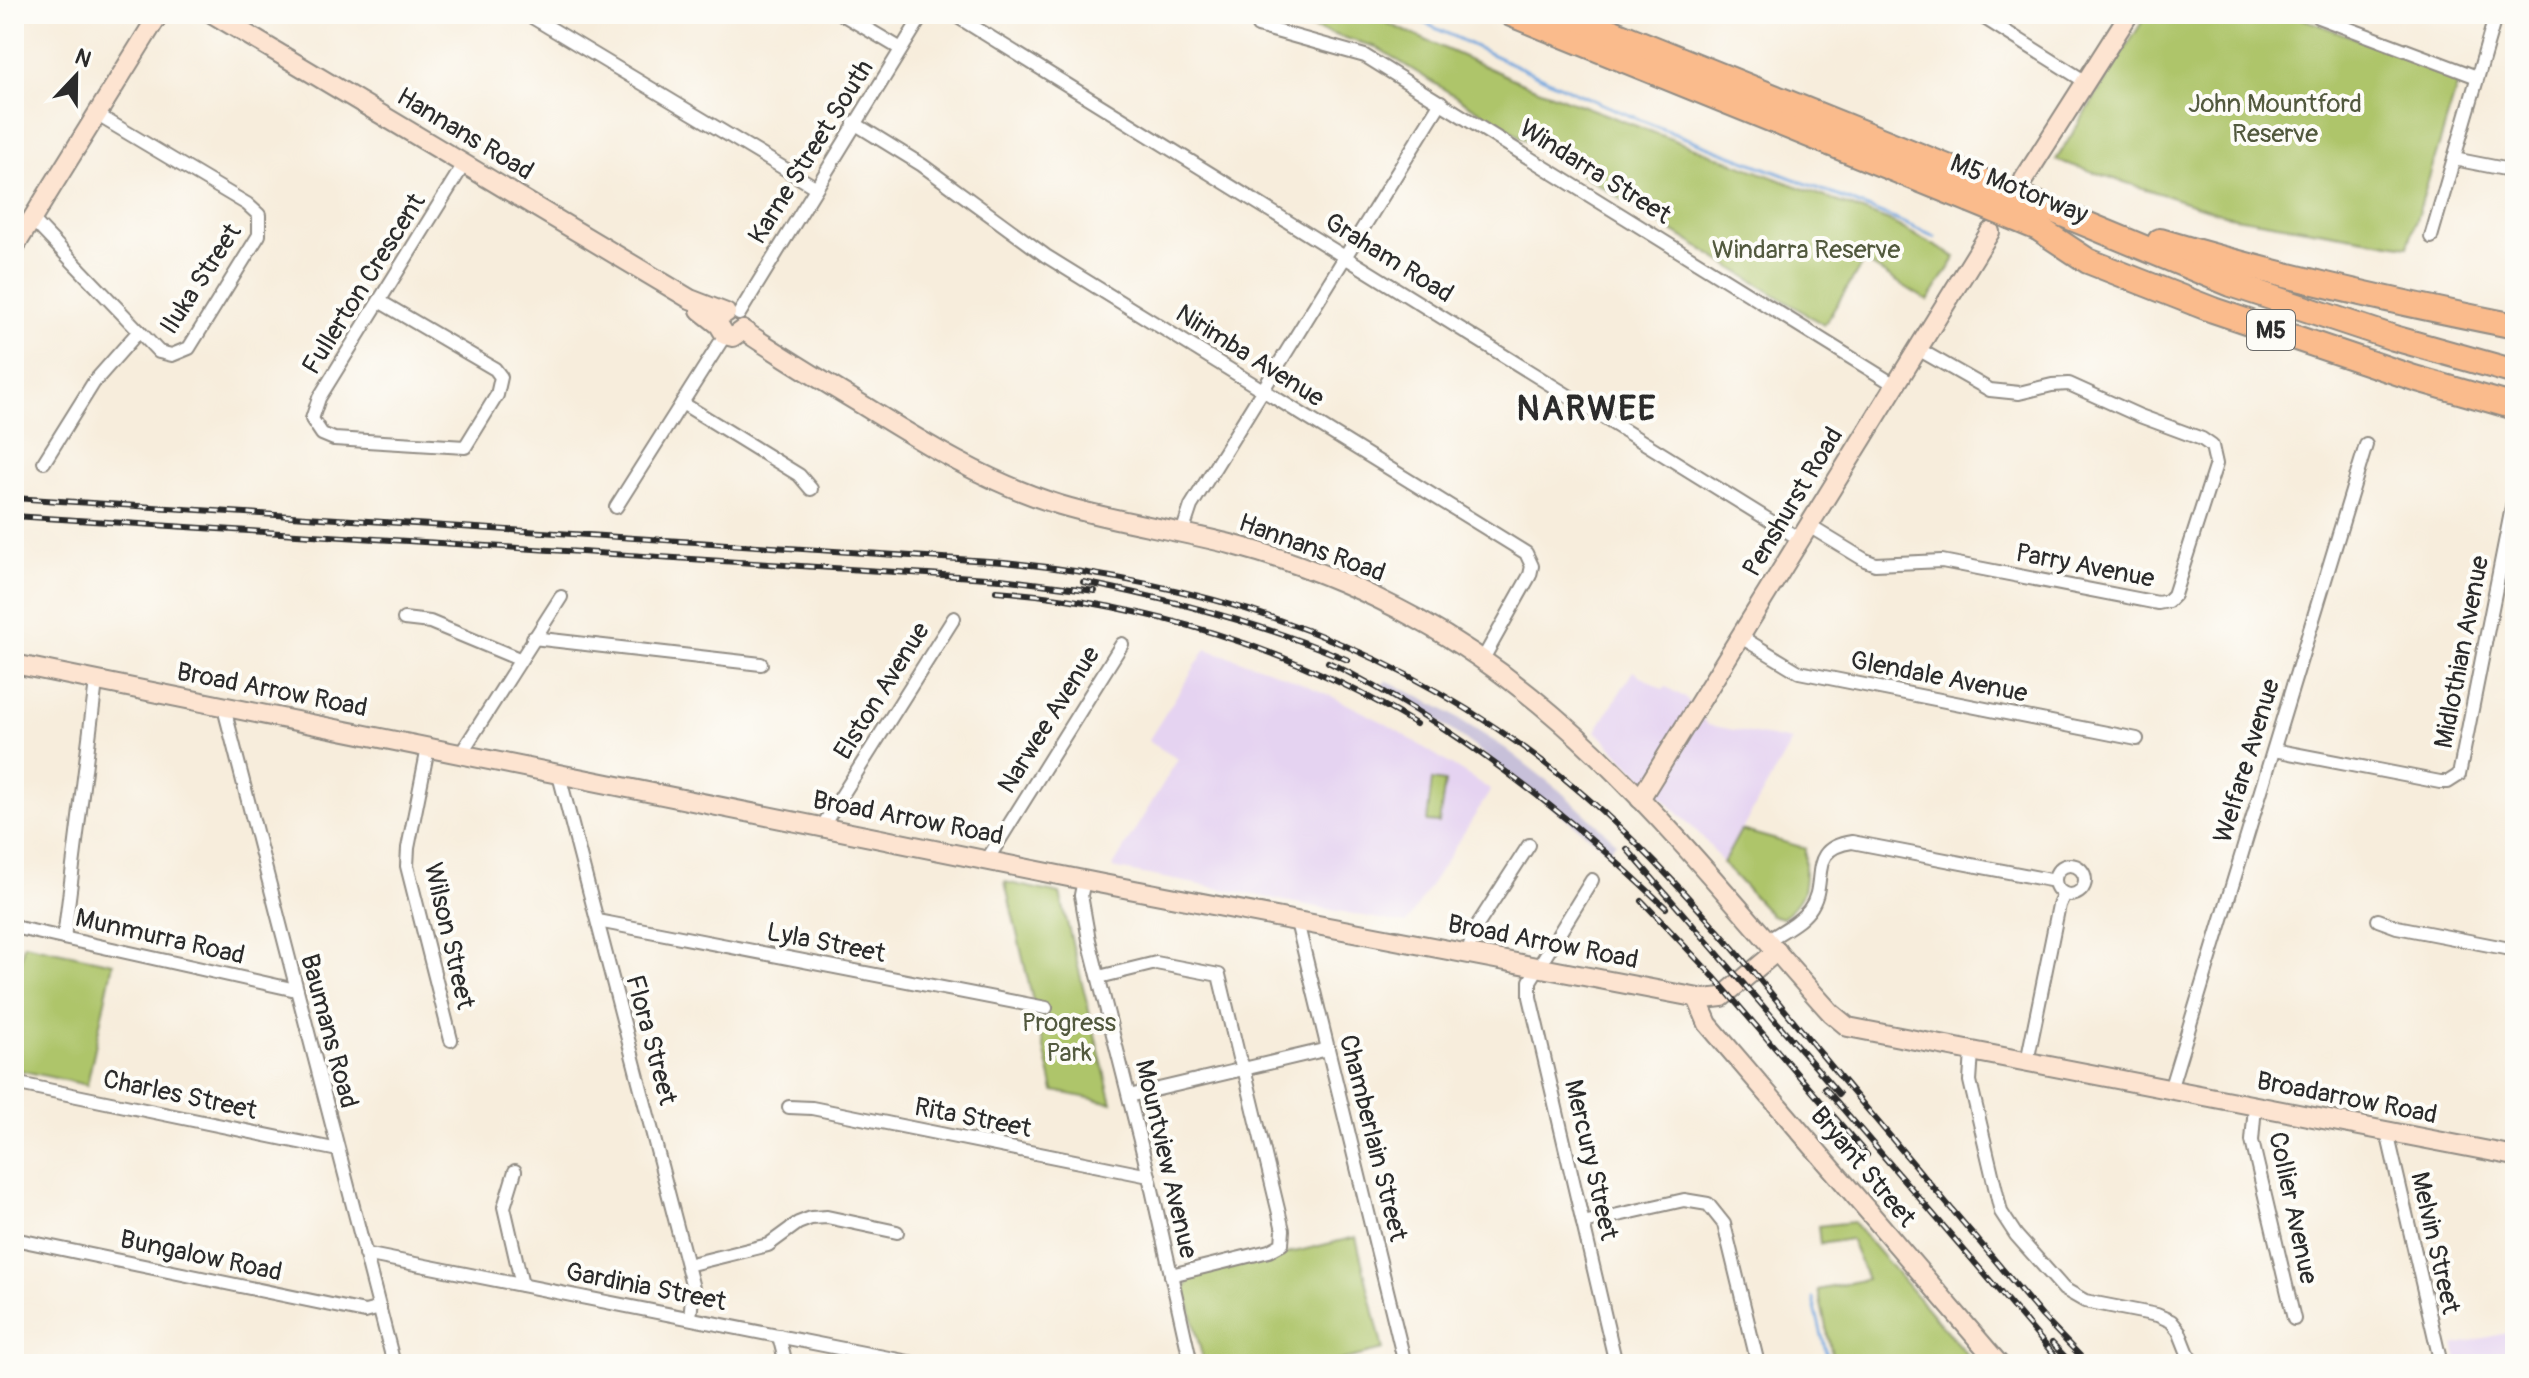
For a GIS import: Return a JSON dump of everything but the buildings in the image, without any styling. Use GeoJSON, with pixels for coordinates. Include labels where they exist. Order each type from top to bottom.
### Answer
{"type":"FeatureCollection","features":[{"type":"Feature","properties":{"kind":"highway","name":"M5 Motorway"},"geometry":{"type":"LineString","coordinates":[[1511,14],[1976,191],[2321,335],[2430,369],[2515,391]]}},
{"type":"Feature","properties":{"kind":"highway","name":"M5 Motorway"},"geometry":{"type":"LineString","coordinates":[[1568,14],[1976,191]]}},
{"type":"Feature","properties":{"kind":"highway","name":"M5 Motorway"},"geometry":{"type":"LineString","coordinates":[[2044,218],[2394,338],[2515,372]]}},
{"type":"Feature","properties":{"kind":"highway"},"geometry":{"type":"LineString","coordinates":[[2044,218],[2370,297],[2515,326]]}},
{"type":"Feature","properties":{"kind":"highway","name":"M5"},"geometry":{"type":"LineString","coordinates":[[2044,218],[2088,261],[2213,310],[2414,378],[2515,407]]}},
{"type":"Feature","properties":{"kind":"street"},"geometry":{"type":"LineString","coordinates":[[14,248],[159,14]]}},
{"type":"Feature","properties":{"kind":"street","name":"Hannans Road"},"geometry":{"type":"LineString","coordinates":[[213,14],[730,323],[941,454],[1007,486],[1060,505],[1261,552],[1353,587],[1418,620],[1483,659],[1582,741],[1640,799],[1773,945]]}},
{"type":"Feature","properties":{"kind":"street"},"geometry":{"type":"LineString","coordinates":[[527,14],[815,187]]}},
{"type":"Feature","properties":{"kind":"street"},"geometry":{"type":"LineString","coordinates":[[842,14],[901,49]]}},
{"type":"Feature","properties":{"kind":"street","name":"Karne Street South"},"geometry":{"type":"LineString","coordinates":[[616,507],[923,14]]}},
{"type":"Feature","properties":{"kind":"street","name":"Graham Road"},"geometry":{"type":"LineString","coordinates":[[953,14],[1345,256],[1805,533]]}},
{"type":"Feature","properties":{"kind":"street"},"geometry":{"type":"LineString","coordinates":[[1978,14],[2086,82]]}},
{"type":"Feature","properties":{"kind":"street"},"geometry":{"type":"LineString","coordinates":[[2024,179],[2129,14]]}},
{"type":"Feature","properties":{"kind":"street"},"geometry":{"type":"LineString","coordinates":[[2431,237],[2496,14]]}},
{"type":"Feature","properties":{"kind":"street"},"geometry":{"type":"LineString","coordinates":[[2318,17],[2477,77]]}},
{"type":"Feature","properties":{"kind":"street","name":"Windarra Street"},"geometry":{"type":"LineString","coordinates":[[1258,26],[1365,56],[1895,385]]}},
{"type":"Feature","properties":{"kind":"street"},"geometry":{"type":"LineString","coordinates":[[1182,533],[1191,506],[1441,102]]}},
{"type":"Feature","properties":{"kind":"street","name":"Iluka Street"},"geometry":{"type":"LineString","coordinates":[[32,219],[165,354],[178,355],[189,348],[259,235],[259,215],[247,204],[96,114]]}},
{"type":"Feature","properties":{"kind":"street","name":"Nirimba Avenue"},"geometry":{"type":"LineString","coordinates":[[854,123],[922,165],[1046,256],[1526,553],[1532,566],[1530,575],[1483,659]]}},
{"type":"Feature","properties":{"kind":"street"},"geometry":{"type":"LineString","coordinates":[[2454,159],[2515,171]]}},
{"type":"Feature","properties":{"kind":"street","name":"Fullerton Crescent"},"geometry":{"type":"LineString","coordinates":[[379,301],[495,369],[501,377],[497,395],[465,447],[334,439],[318,429],[312,419],[315,406],[379,301],[464,164]]}},
{"type":"Feature","properties":{"kind":"street","name":"Penshurst Road"},"geometry":{"type":"LineString","coordinates":[[1640,799],[1990,232]]}},
{"type":"Feature","properties":{"kind":"street"},"geometry":{"type":"LineString","coordinates":[[44,462],[94,382],[139,331]]}},
{"type":"Feature","properties":{"kind":"street","name":"Parry Avenue"},"geometry":{"type":"LineString","coordinates":[[1805,533],[1875,564],[1942,561],[2158,603],[2168,601],[2174,595],[2216,464],[2212,446],[2202,439],[2140,416],[2069,384],[2019,393],[1990,390],[1918,349]]}},
{"type":"Feature","properties":{"kind":"street"},"geometry":{"type":"LineString","coordinates":[[682,403],[799,475],[811,489]]}},
{"type":"Feature","properties":{"kind":"street","name":"Welfare Avenue"},"geometry":{"type":"LineString","coordinates":[[2170,1090],[2366,445]]}},
{"type":"Feature","properties":{"kind":"street","name":"Midlothian Avenue"},"geometry":{"type":"LineString","coordinates":[[2274,750],[2440,782],[2448,782],[2459,775],[2515,492]]}},
{"type":"Feature","properties":{"kind":"street"},"geometry":{"type":"LineString","coordinates":[[460,755],[561,597]]}},
{"type":"Feature","properties":{"kind":"street","name":"Elston Avenue"},"geometry":{"type":"LineString","coordinates":[[822,827],[954,618]]}},
{"type":"Feature","properties":{"kind":"street"},"geometry":{"type":"LineString","coordinates":[[404,619],[430,622],[519,659]]}},
{"type":"Feature","properties":{"kind":"street","name":"Glendale Avenue"},"geometry":{"type":"LineString","coordinates":[[1741,637],[1799,672],[2137,739]]}},
{"type":"Feature","properties":{"kind":"street"},"geometry":{"type":"LineString","coordinates":[[533,638],[761,664]]}},
{"type":"Feature","properties":{"kind":"street","name":"Narwee Avenue"},"geometry":{"type":"LineString","coordinates":[[987,860],[1122,644]]}},
{"type":"Feature","properties":{"kind":"street","name":"Broad Arrow Road"},"geometry":{"type":"LineString","coordinates":[[14,664],[1084,880],[1697,998],[1722,997],[1773,945]]}},
{"type":"Feature","properties":{"kind":"street"},"geometry":{"type":"LineString","coordinates":[[64,938],[96,682]]}},
{"type":"Feature","properties":{"kind":"street","name":"Baumans Road"},"geometry":{"type":"LineString","coordinates":[[224,708],[394,1364]]}},
{"type":"Feature","properties":{"kind":"street","name":"Wilson Street"},"geometry":{"type":"LineString","coordinates":[[428,748],[407,866],[451,1040]]}},
{"type":"Feature","properties":{"kind":"street","name":"Flora Street"},"geometry":{"type":"LineString","coordinates":[[559,775],[693,1288],[690,1318]]}},
{"type":"Feature","properties":{"kind":"street"},"geometry":{"type":"LineString","coordinates":[[2055,881],[1852,842],[1836,844],[1822,859],[1809,911],[1773,945],[1848,1027],[2170,1090]]}},
{"type":"Feature","properties":{"kind":"street"},"geometry":{"type":"LineString","coordinates":[[1468,954],[1473,932],[1529,845]]}},
{"type":"Feature","properties":{"kind":"street"},"geometry":{"type":"LineString","coordinates":[[2066,866],[2075,867],[2084,880],[2080,891],[2072,895],[2064,894],[2055,881],[2058,871],[2066,866]]}},
{"type":"Feature","properties":{"kind":"street","name":"Mountview Avenue"},"geometry":{"type":"LineString","coordinates":[[1084,880],[1081,895],[1099,977],[1192,1361]]}},
{"type":"Feature","properties":{"kind":"street"},"geometry":{"type":"LineString","coordinates":[[1539,968],[1592,880]]}},
{"type":"Feature","properties":{"kind":"street"},"geometry":{"type":"LineString","coordinates":[[2027,1062],[2059,905],[2064,894]]}},
{"type":"Feature","properties":{"kind":"street"},"geometry":{"type":"LineString","coordinates":[[2378,920],[2397,927],[2515,950]]}},
{"type":"Feature","properties":{"kind":"street","name":"Lyla Street"},"geometry":{"type":"LineString","coordinates":[[598,921],[1046,1008]]}},
{"type":"Feature","properties":{"kind":"street","name":"Chamberlain Street"},"geometry":{"type":"LineString","coordinates":[[1297,922],[1405,1364]]}},
{"type":"Feature","properties":{"kind":"street","name":"Munmurra Road"},"geometry":{"type":"LineString","coordinates":[[14,927],[296,990]]}},
{"type":"Feature","properties":{"kind":"street"},"geometry":{"type":"LineString","coordinates":[[1099,977],[1156,963],[1219,975],[1244,1068],[1283,1230],[1282,1244],[1269,1251],[1171,1275]]}},
{"type":"Feature","properties":{"kind":"street","name":"Mercury Street"},"geometry":{"type":"LineString","coordinates":[[1539,968],[1530,981],[1530,997],[1616,1364]]}},
{"type":"Feature","properties":{"kind":"street","name":"Bryant Street"},"geometry":{"type":"LineString","coordinates":[[1697,998],[1708,1024],[1999,1364]]}},
{"type":"Feature","properties":{"kind":"street"},"geometry":{"type":"LineString","coordinates":[[1129,1096],[1328,1049]]}},
{"type":"Feature","properties":{"kind":"street"},"geometry":{"type":"LineString","coordinates":[[1972,1052],[1970,1081],[1973,1096],[2001,1212],[2016,1235],[2064,1289],[2085,1301],[2157,1315],[2171,1321],[2179,1331],[2192,1364]]}},
{"type":"Feature","properties":{"kind":"street","name":"Charles Street"},"geometry":{"type":"LineString","coordinates":[[14,1083],[338,1150]]}},
{"type":"Feature","properties":{"kind":"street","name":"Broadarrow Road"},"geometry":{"type":"LineString","coordinates":[[2170,1090],[2515,1156]]}},
{"type":"Feature","properties":{"kind":"street","name":"Collier Avenue"},"geometry":{"type":"LineString","coordinates":[[2255,1106],[2252,1141],[2294,1319]]}},
{"type":"Feature","properties":{"kind":"street","name":"Rita Street"},"geometry":{"type":"LineString","coordinates":[[789,1107],[812,1108],[1149,1176]]}},
{"type":"Feature","properties":{"kind":"street","name":"Melvin Street"},"geometry":{"type":"LineString","coordinates":[[2387,1132],[2441,1364]]}},
{"type":"Feature","properties":{"kind":"street"},"geometry":{"type":"LineString","coordinates":[[515,1171],[504,1207],[522,1285]]}},
{"type":"Feature","properties":{"kind":"street"},"geometry":{"type":"LineString","coordinates":[[1583,1223],[1684,1200],[1708,1204],[1724,1224],[1758,1364]]}},
{"type":"Feature","properties":{"kind":"street"},"geometry":{"type":"LineString","coordinates":[[687,1265],[768,1245],[798,1223],[811,1218],[827,1217],[897,1232]]}},
{"type":"Feature","properties":{"kind":"street","name":"Bungalow Road"},"geometry":{"type":"LineString","coordinates":[[14,1239],[365,1312],[380,1308]]}},
{"type":"Feature","properties":{"kind":"street","name":"Gardinia Street"},"geometry":{"type":"LineString","coordinates":[[365,1254],[919,1364]]}},
{"type":"Feature","properties":{"kind":"street"},"geometry":{"type":"LineString","coordinates":[[779,1336],[786,1364]]}},
{"type":"Feature","properties":{"kind":"shaded area"},"geometry":{"type":"Polygon","coordinates":[[[1206,649],[1270,670],[1329,695],[1385,723],[1491,790],[1406,924],[1112,868],[1178,759],[1148,741],[1206,649]]]}},
{"type":"Feature","properties":{"kind":"shaded area"},"geometry":{"type":"Polygon","coordinates":[[[1633,671],[1663,690],[1666,687],[1684,697],[1708,725],[1792,741],[1723,863],[1705,840],[1596,731],[1633,671]]]}},
{"type":"Feature","properties":{"kind":"shaded area"},"geometry":{"type":"Polygon","coordinates":[[[1386,680],[1443,709],[1505,748],[1559,790],[1616,842],[1608,851],[1483,753],[1382,686],[1386,680]]]}},
{"type":"Feature","properties":{"kind":"shaded area"},"geometry":{"type":"Polygon","coordinates":[[[2515,1331],[2515,1364],[2459,1364],[2454,1345],[2515,1331]]]}},
{"type":"Feature","properties":{"kind":"green space","name":"Windarra Reserve"},"geometry":{"type":"Polygon","coordinates":[[[1263,14],[1369,15],[1525,84],[1889,221],[1956,257],[1928,301],[1864,261],[1824,325],[1376,47],[1263,14]]]}},
{"type":"Feature","properties":{"kind":"green space","name":"John Mountford Reserve"},"geometry":{"type":"Polygon","coordinates":[[[2147,14],[2170,14],[2184,22],[2239,14],[2290,14],[2460,77],[2408,246],[2229,216],[2056,160],[2147,14]]]}},
{"type":"Feature","properties":{"kind":"green space"},"geometry":{"type":"Polygon","coordinates":[[[1432,780],[1445,782],[1439,823],[1427,822],[1432,780]]]}},
{"type":"Feature","properties":{"kind":"green space"},"geometry":{"type":"Polygon","coordinates":[[[1741,830],[1805,848],[1802,895],[1782,918],[1771,915],[1723,863],[1741,830]]]}},
{"type":"Feature","properties":{"kind":"green space","name":"Progress Park"},"geometry":{"type":"Polygon","coordinates":[[[1005,882],[1060,894],[1112,1103],[1054,1091],[1005,882]]]}},
{"type":"Feature","properties":{"kind":"green space"},"geometry":{"type":"Polygon","coordinates":[[[24,944],[113,963],[87,1085],[14,1069],[14,991],[24,944]]]}},
{"type":"Feature","properties":{"kind":"green space"},"geometry":{"type":"Polygon","coordinates":[[[1853,1222],[1975,1364],[1834,1364],[1818,1290],[1867,1279],[1850,1239],[1820,1244],[1818,1226],[1853,1222]]]}},
{"type":"Feature","properties":{"kind":"green space"},"geometry":{"type":"Polygon","coordinates":[[[1356,1237],[1383,1350],[1325,1364],[1204,1364],[1185,1288],[1192,1277],[1356,1237]]]}},
{"type":"Feature","properties":{"kind":"waterway"},"geometry":{"type":"LineString","coordinates":[[1405,14],[1601,104],[1935,237]]}},
{"type":"Feature","properties":{"kind":"waterway"},"geometry":{"type":"LineString","coordinates":[[1813,1299],[1829,1364]]}},
{"type":"Feature","properties":{"kind":"railway"},"geometry":{"type":"LineString","coordinates":[[14,498],[1004,562],[1145,583],[1212,599],[1342,644],[1466,708],[1526,749],[1568,782],[1647,854],[1719,932],[2042,1316],[2088,1364]]}},
{"type":"Feature","properties":{"kind":"railway"},"geometry":{"type":"LineString","coordinates":[[14,516],[1001,579],[1095,591]]}},
{"type":"Feature","properties":{"kind":"railway"},"geometry":{"type":"LineString","coordinates":[[1083,582],[1217,614],[1348,660]]}},
{"type":"Feature","properties":{"kind":"railway"},"geometry":{"type":"LineString","coordinates":[[996,591],[1105,606],[1214,633],[1318,673],[1416,724]]}},
{"type":"Feature","properties":{"kind":"railway"},"geometry":{"type":"LineString","coordinates":[[1328,662],[1420,713],[1506,772],[1588,837],[1666,908]]}},
{"type":"Feature","properties":{"kind":"railway"},"geometry":{"type":"LineString","coordinates":[[1627,849],[1839,1094]]}},
{"type":"Feature","properties":{"kind":"railway"},"geometry":{"type":"LineString","coordinates":[[1642,901],[1714,977],[1867,1155]]}},
{"type":"Feature","properties":{"kind":"railway"},"geometry":{"type":"LineString","coordinates":[[1825,1088],[2054,1355]]}},
{"type":"Feature","properties":{"kind":"railway"},"geometry":{"type":"LineString","coordinates":[[2052,1343],[2072,1364]]}},
{"type":"Feature","properties":{"kind":"district","name":"NARWEE"},"geometry":{"type":"Point","coordinates":[1587,409]}}]}
